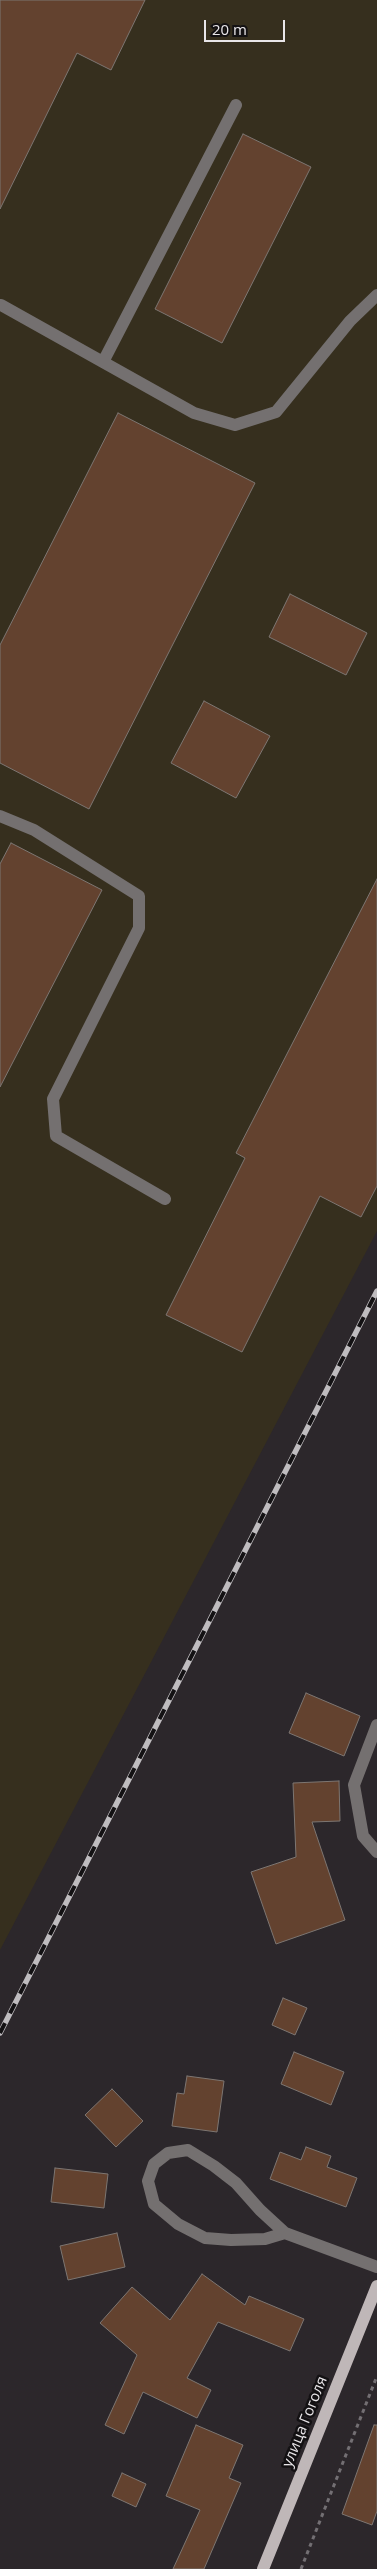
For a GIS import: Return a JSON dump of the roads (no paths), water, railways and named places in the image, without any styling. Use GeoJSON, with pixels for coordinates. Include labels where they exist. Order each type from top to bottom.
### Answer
{"type":"FeatureCollection","features":[{"type":"Feature","properties":{"kind":"main road","name":"улица Гоголя"},"geometry":{"type":"LineString","coordinates":[[263,2569],[377,2286]]}},
{"type":"Feature","properties":{"kind":"street"},"geometry":{"type":"LineString","coordinates":[[103,362],[236,104]]}},
{"type":"Feature","properties":{"kind":"street"},"geometry":{"type":"LineString","coordinates":[[1,305],[194,413],[235,425],[276,412],[350,321],[377,295]]}},
{"type":"Feature","properties":{"kind":"street"},"geometry":{"type":"LineString","coordinates":[[0,816],[34,830],[139,896],[139,928],[53,1099],[56,1136],[165,1199]]}},
{"type":"Feature","properties":{"kind":"street"},"geometry":{"type":"LineString","coordinates":[[377,1725],[354,1784],[363,1836],[377,1852]]}},
{"type":"Feature","properties":{"kind":"street"},"geometry":{"type":"LineString","coordinates":[[285,2233],[265,2239],[205,2238],[178,2224],[154,2204],[148,2180],[154,2164],[168,2153],[188,2150],[214,2166],[236,2183],[260,2210],[285,2233],[377,2266]]}},
{"type":"Feature","properties":{"kind":"railway"},"geometry":{"type":"LineString","coordinates":[[0,2033],[377,1291]]}}]}
